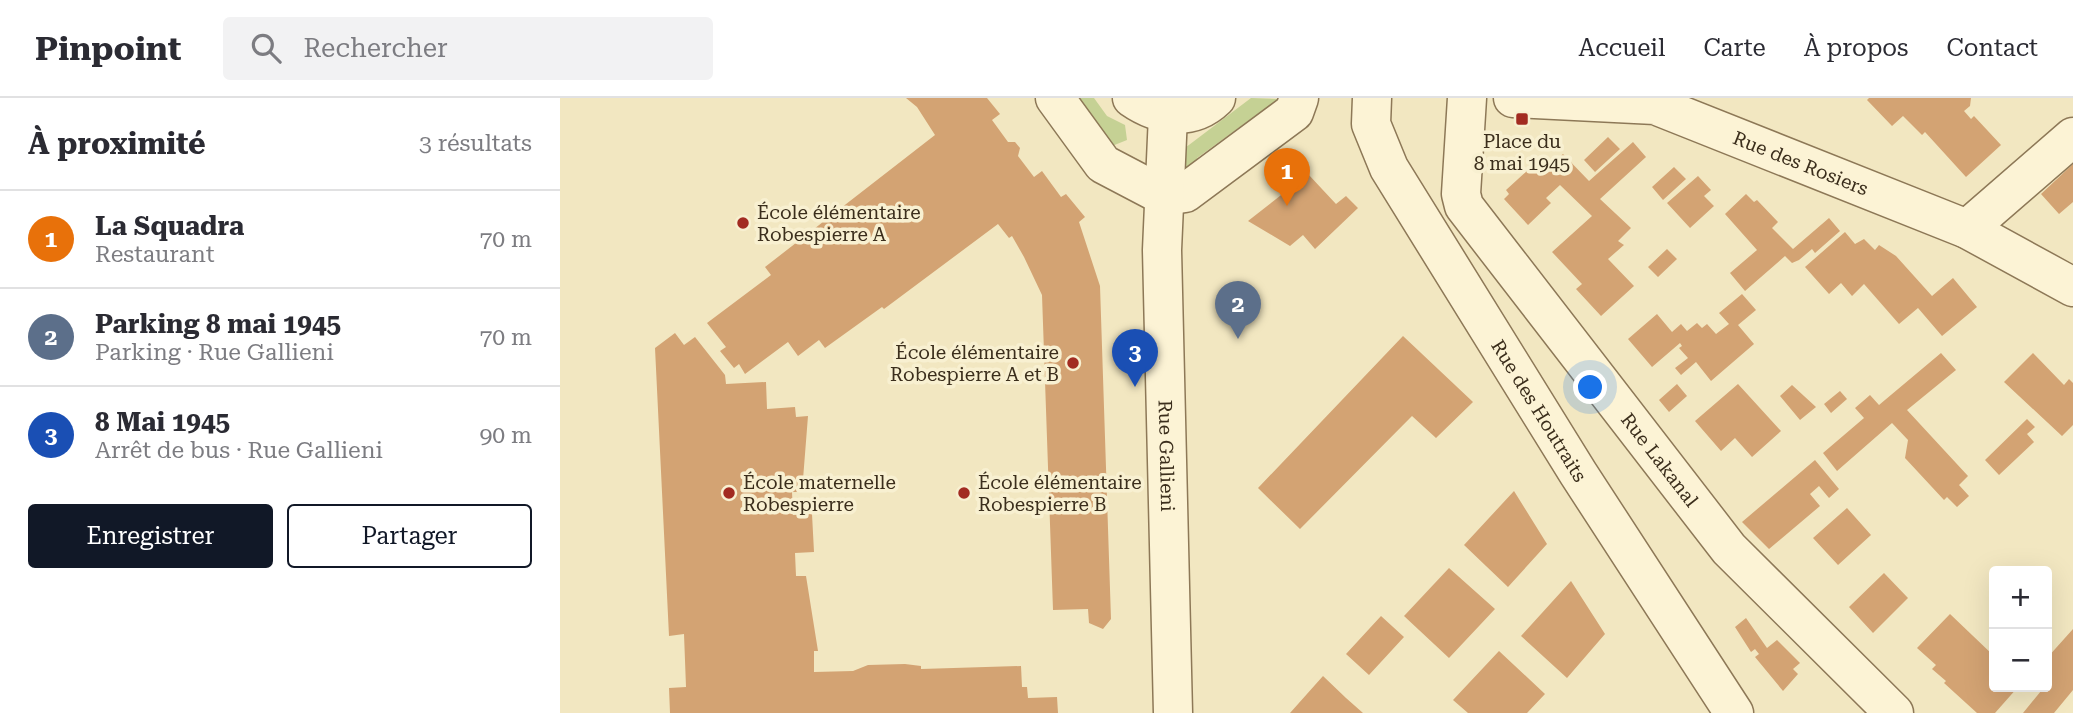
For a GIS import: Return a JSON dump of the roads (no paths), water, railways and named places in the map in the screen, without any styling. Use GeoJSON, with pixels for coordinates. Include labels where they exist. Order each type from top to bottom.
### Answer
{"type":"FeatureCollection","features":[{"type":"Feature","properties":{"kind":"street"},"geometry":{"type":"LineString","coordinates":[[1055,98],[1103,164],[1164,196],[1185,193],[1294,112],[1299,98]]}},
{"type":"Feature","properties":{"kind":"street"},"geometry":{"type":"LineString","coordinates":[[1132,98],[1150,110],[1168,115],[1188,113],[1208,105],[1216,98]]}},
{"type":"Feature","properties":{"kind":"street","name":"Rue des Houtraits"},"geometry":{"type":"LineString","coordinates":[[1372,98],[1371,124],[1389,168],[1578,472],[1734,713]]}},
{"type":"Feature","properties":{"kind":"street","name":"Rue Lakanal"},"geometry":{"type":"LineString","coordinates":[[1467,98],[1461,194],[1464,206],[1729,549],[1894,713]]}},
{"type":"Feature","properties":{"kind":"street","name":"Rue des Rosiers"},"geometry":{"type":"LineString","coordinates":[[1513,98],[1655,105],[1967,229],[2073,287]]}},
{"type":"Feature","properties":{"kind":"street","name":"Rue Gallieni"},"geometry":{"type":"LineString","coordinates":[[1168,115],[1164,196],[1164,405],[1174,713]]}},
{"type":"Feature","properties":{"kind":"street"},"geometry":{"type":"LineString","coordinates":[[1967,229],[2073,137]]}},
{"type":"Feature","properties":{"kind":"place","name":"Place du 8 mai 1945"},"geometry":{"type":"Point","coordinates":[1522,119]}},
{"type":"Feature","properties":{"kind":"place","name":"La Squadra"},"geometry":{"type":"Point","coordinates":[1287,206]}},
{"type":"Feature","properties":{"kind":"place","name":"École élémentaire Robespierre A"},"geometry":{"type":"Point","coordinates":[743,223]}},
{"type":"Feature","properties":{"kind":"place","name":"Parking 8 mai 1945"},"geometry":{"type":"Point","coordinates":[1238,339]}},
{"type":"Feature","properties":{"kind":"place","name":"École élémentaire Robespierre A et B"},"geometry":{"type":"Point","coordinates":[1073,363]}},
{"type":"Feature","properties":{"kind":"place","name":"8 Mai 1945"},"geometry":{"type":"Point","coordinates":[1135,387]}},
{"type":"Feature","properties":{"kind":"place","name":"École maternelle Robespierre"},"geometry":{"type":"Point","coordinates":[729,493]}},
{"type":"Feature","properties":{"kind":"place","name":"École élémentaire Robespierre B"},"geometry":{"type":"Point","coordinates":[964,493]}}]}
